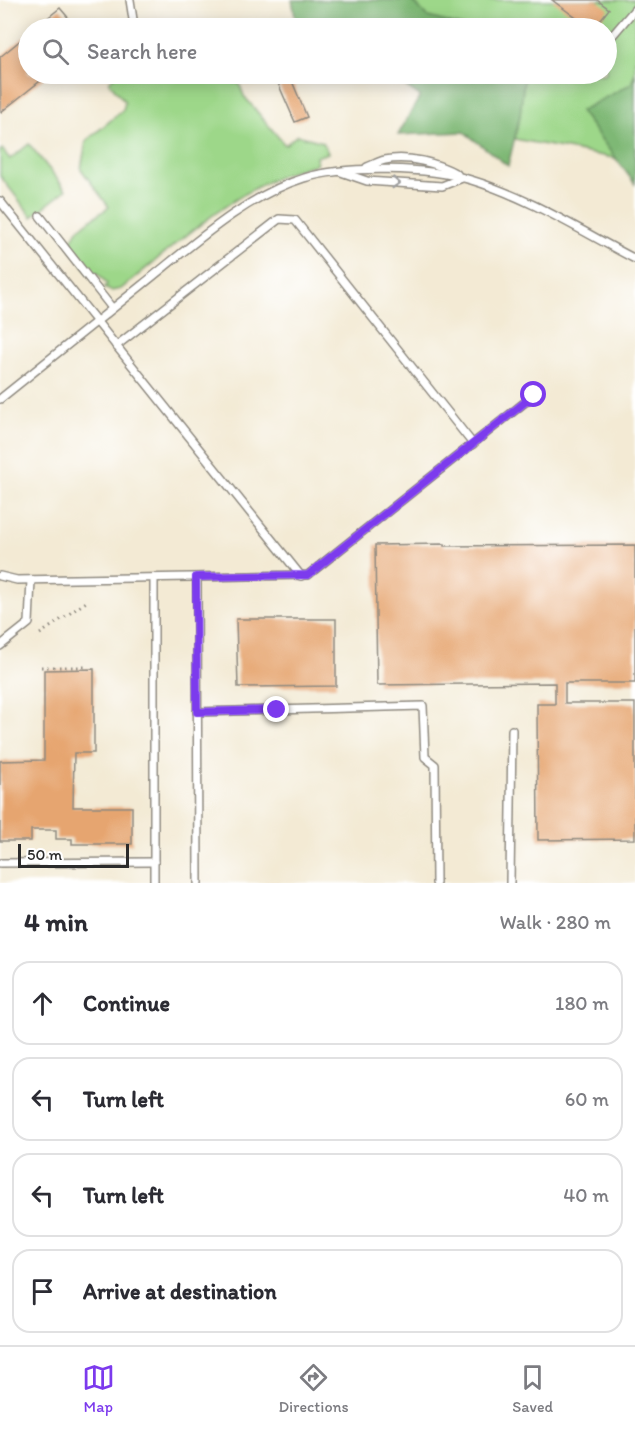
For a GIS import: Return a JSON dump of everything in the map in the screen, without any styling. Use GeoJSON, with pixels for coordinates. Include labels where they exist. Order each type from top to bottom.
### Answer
{"type":"FeatureCollection","features":[{"type":"Feature","properties":{"kind":"lane"},"geometry":{"type":"LineString","coordinates":[[130,0],[133,18]]}},
{"type":"Feature","properties":{"kind":"lane"},"geometry":{"type":"LineString","coordinates":[[617,30],[635,9]]}},
{"type":"Feature","properties":{"kind":"lane"},"geometry":{"type":"LineString","coordinates":[[364,169],[386,160],[409,160],[441,165],[464,178]]}},
{"type":"Feature","properties":{"kind":"lane"},"geometry":{"type":"LineString","coordinates":[[0,399],[112,308],[237,212],[272,191],[304,178],[364,169],[437,173],[464,178],[505,192],[635,259]]}},
{"type":"Feature","properties":{"kind":"lane"},"geometry":{"type":"LineString","coordinates":[[339,172],[367,181],[441,186],[464,178]]}},
{"type":"Feature","properties":{"kind":"lane"},"geometry":{"type":"LineString","coordinates":[[0,201],[301,576]]}},
{"type":"Feature","properties":{"kind":"lane"},"geometry":{"type":"LineString","coordinates":[[40,216],[112,308]]}},
{"type":"Feature","properties":{"kind":"lane"},"geometry":{"type":"LineString","coordinates":[[116,346],[279,219],[295,220],[473,444]]}},
{"type":"Feature","properties":{"kind":"lane"},"geometry":{"type":"LineString","coordinates":[[0,576],[31,580],[308,575],[534,395]]}},
{"type":"Feature","properties":{"kind":"lane"},"geometry":{"type":"LineString","coordinates":[[196,577],[198,883]]}},
{"type":"Feature","properties":{"kind":"lane"},"geometry":{"type":"LineString","coordinates":[[154,578],[154,883]]}},
{"type":"Feature","properties":{"kind":"lane"},"geometry":{"type":"LineString","coordinates":[[0,646],[29,623],[31,580]]}},
{"type":"Feature","properties":{"kind":"lane"},"geometry":{"type":"LineString","coordinates":[[197,712],[423,706],[425,757],[435,765],[436,883]]}},
{"type":"Feature","properties":{"kind":"lane"},"geometry":{"type":"LineString","coordinates":[[510,883],[512,730]]}},
{"type":"Feature","properties":{"kind":"lane"},"geometry":{"type":"LineString","coordinates":[[0,863],[154,862]]}},
{"type":"Feature","properties":{"kind":"path"},"geometry":{"type":"LineString","coordinates":[[40,634],[89,600]]}},
{"type":"Feature","properties":{"kind":"path"},"geometry":{"type":"LineString","coordinates":[[41,667],[89,667]]}},
{"type":"Feature","properties":{"kind":"green space"},"geometry":{"type":"Polygon","coordinates":[[[292,0],[412,0],[432,18],[296,18],[292,0]]]}},
{"type":"Feature","properties":{"kind":"green space"},"geometry":{"type":"Polygon","coordinates":[[[378,0],[635,0],[635,162],[488,134],[470,84],[617,84],[617,18],[417,18],[378,0]]]}},
{"type":"Feature","properties":{"kind":"green space"},"geometry":{"type":"Polygon","coordinates":[[[635,73],[635,184],[580,111],[631,84],[635,73]]]}},
{"type":"Feature","properties":{"kind":"green space"},"geometry":{"type":"Polygon","coordinates":[[[111,84],[239,84],[244,96],[285,145],[297,135],[323,142],[328,153],[316,157],[317,164],[262,184],[237,199],[189,233],[121,289],[111,291],[104,288],[107,284],[98,273],[92,277],[70,246],[71,240],[79,229],[109,207],[81,169],[86,141],[123,110],[125,102],[111,84]]]}},
{"type":"Feature","properties":{"kind":"green space"},"geometry":{"type":"Polygon","coordinates":[[[403,84],[523,84],[520,116],[508,166],[464,132],[398,135],[420,96],[403,84]]]}},
{"type":"Feature","properties":{"kind":"green space"},"geometry":{"type":"Polygon","coordinates":[[[29,144],[66,190],[32,217],[0,176],[0,151],[2,149],[10,159],[29,144]]]}},
{"type":"Feature","properties":{"kind":"building"},"geometry":{"type":"Polygon","coordinates":[[[552,0],[597,0],[609,9],[602,18],[576,18],[552,0]]]}},
{"type":"Feature","properties":{"kind":"building"},"geometry":{"type":"Polygon","coordinates":[[[60,8],[68,18],[48,18],[60,8]]]}},
{"type":"Feature","properties":{"kind":"building"},"geometry":{"type":"Polygon","coordinates":[[[18,42],[18,84],[36,84],[1,112],[0,57],[18,42]]]}},
{"type":"Feature","properties":{"kind":"building"},"geometry":{"type":"Polygon","coordinates":[[[278,84],[293,84],[307,117],[295,122],[278,84]]]}},
{"type":"Feature","properties":{"kind":"building"},"geometry":{"type":"Polygon","coordinates":[[[444,544],[444,546],[635,545],[635,683],[565,683],[565,703],[635,703],[635,839],[538,840],[537,704],[555,704],[555,683],[377,685],[375,545],[444,544]]]}},
{"type":"Feature","properties":{"kind":"building"},"geometry":{"type":"Polygon","coordinates":[[[236,619],[336,619],[336,686],[238,687],[236,619]]]}},
{"type":"Feature","properties":{"kind":"building"},"geometry":{"type":"Polygon","coordinates":[[[94,669],[94,753],[74,753],[73,807],[132,807],[132,844],[72,844],[72,839],[56,839],[56,830],[31,830],[31,841],[0,841],[0,761],[44,760],[44,670],[94,669]]]}},
{"type":"Feature","properties":{"kind":"route"},"geometry":{"type":"LineString","coordinates":[[277,710],[197,712],[196,577],[308,575],[534,395]]}}]}
